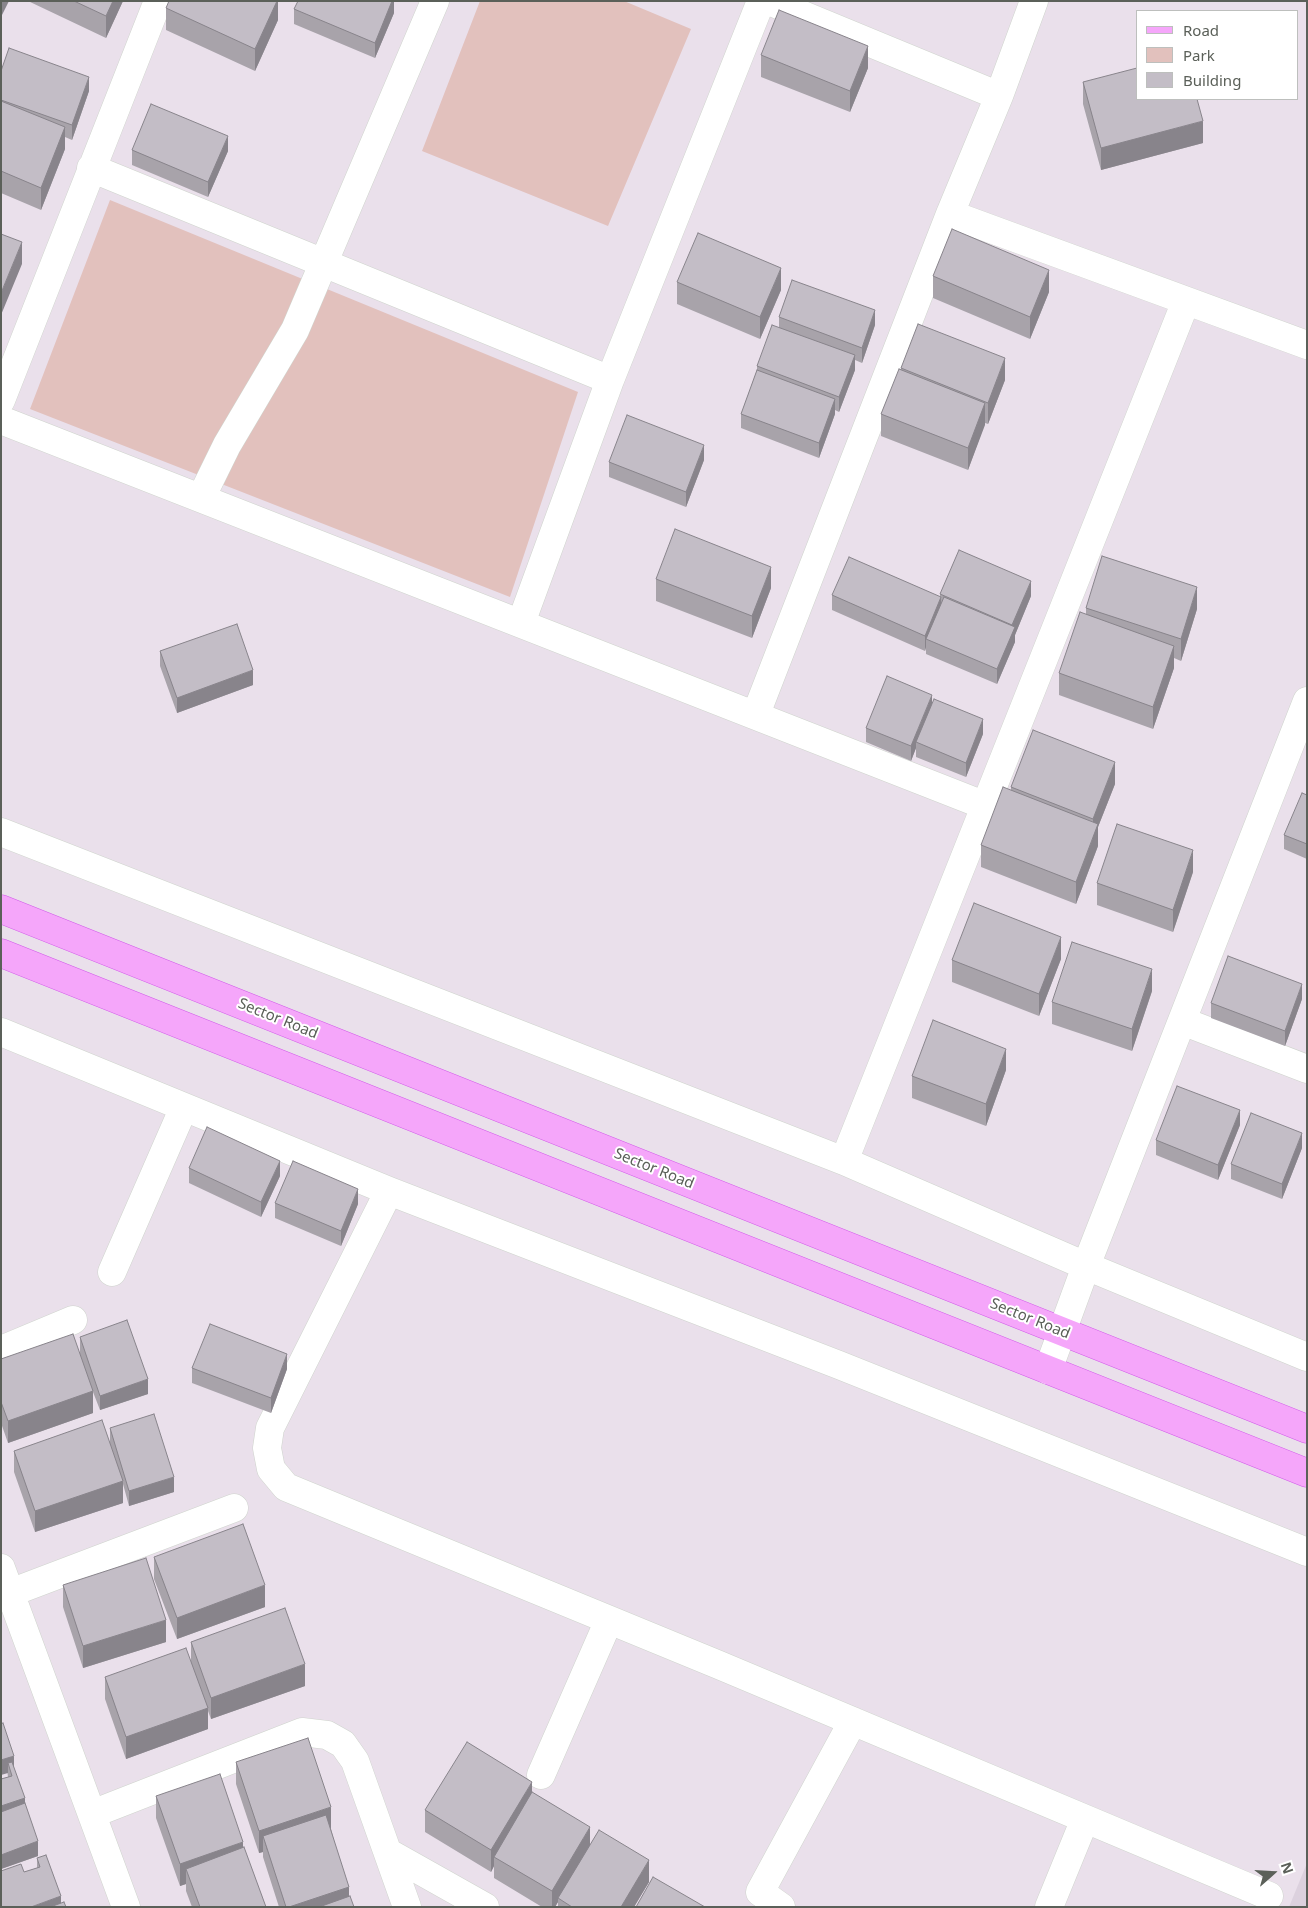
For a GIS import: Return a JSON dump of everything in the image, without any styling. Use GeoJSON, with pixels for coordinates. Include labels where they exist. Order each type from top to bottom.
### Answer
{"type":"FeatureCollection","features":[{"type":"Feature","properties":{"kind":"main road","name":"Sector Road"},"geometry":{"type":"LineString","coordinates":[[1,908],[1307,1429]]}},
{"type":"Feature","properties":{"kind":"main road"},"geometry":{"type":"LineString","coordinates":[[1,953],[1307,1473]]}},
{"type":"Feature","properties":{"kind":"street"},"geometry":{"type":"LineString","coordinates":[[1,400],[158,1]]}},
{"type":"Feature","properties":{"kind":"street"},"geometry":{"type":"LineString","coordinates":[[201,498],[226,445],[294,330],[324,264],[435,1]]}},
{"type":"Feature","properties":{"kind":"street"},"geometry":{"type":"LineString","coordinates":[[521,623],[610,380],[761,1]]}},
{"type":"Feature","properties":{"kind":"street"},"geometry":{"type":"LineString","coordinates":[[769,1],[999,96]]}},
{"type":"Feature","properties":{"kind":"street"},"geometry":{"type":"LineString","coordinates":[[756,714],[950,214],[999,96],[1034,1]]}},
{"type":"Feature","properties":{"kind":"street"},"geometry":{"type":"LineString","coordinates":[[91,168],[610,380]]}},
{"type":"Feature","properties":{"kind":"street"},"geometry":{"type":"LineString","coordinates":[[950,214],[1307,345]]}},
{"type":"Feature","properties":{"kind":"street"},"geometry":{"type":"LineString","coordinates":[[844,1161],[1186,301]]}},
{"type":"Feature","properties":{"kind":"street"},"geometry":{"type":"LineString","coordinates":[[1,420],[756,714],[986,806]]}},
{"type":"Feature","properties":{"kind":"street"},"geometry":{"type":"LineString","coordinates":[[1048,1370],[1086,1266],[1307,701]]}},
{"type":"Feature","properties":{"kind":"street"},"geometry":{"type":"LineString","coordinates":[[1,832],[844,1161],[1086,1266],[1307,1356]]}},
{"type":"Feature","properties":{"kind":"street"},"geometry":{"type":"LineString","coordinates":[[1182,1021],[1307,1069]]}},
{"type":"Feature","properties":{"kind":"street"},"geometry":{"type":"LineString","coordinates":[[1,1032],[389,1191],[839,1365],[1307,1552]]}},
{"type":"Feature","properties":{"kind":"street"},"geometry":{"type":"LineString","coordinates":[[112,1272],[184,1107]]}},
{"type":"Feature","properties":{"kind":"street"},"geometry":{"type":"LineString","coordinates":[[389,1191],[270,1428],[267,1448],[271,1469],[286,1487],[1269,1896]]}},
{"type":"Feature","properties":{"kind":"street"},"geometry":{"type":"LineString","coordinates":[[1,1350],[73,1320]]}},
{"type":"Feature","properties":{"kind":"street"},"geometry":{"type":"LineString","coordinates":[[126,1907],[6,1581],[234,1508]]}},
{"type":"Feature","properties":{"kind":"street"},"geometry":{"type":"LineString","coordinates":[[541,1775],[609,1620]]}},
{"type":"Feature","properties":{"kind":"street"},"geometry":{"type":"LineString","coordinates":[[781,1907],[760,1892],[852,1721]]}},
{"type":"Feature","properties":{"kind":"street"},"geometry":{"type":"LineString","coordinates":[[92,1814],[302,1732],[326,1735],[343,1744],[355,1761],[407,1907]]}},
{"type":"Feature","properties":{"kind":"street"},"geometry":{"type":"LineString","coordinates":[[1049,1907],[1085,1819]]}},
{"type":"Feature","properties":{"kind":"street"},"geometry":{"type":"LineString","coordinates":[[389,1853],[485,1907]]}},
{"type":"Feature","properties":{"kind":"shaded area"},"geometry":{"type":"Polygon","coordinates":[[[1307,1863],[1307,1907],[1289,1907],[1307,1863]]]}},
{"type":"Feature","properties":{"kind":"green space"},"geometry":{"type":"Polygon","coordinates":[[[480,1],[624,1],[691,29],[608,226],[422,151],[480,1]]]}},
{"type":"Feature","properties":{"kind":"green space"},"geometry":{"type":"Polygon","coordinates":[[[110,200],[578,392],[510,597],[30,409],[110,200]]]}},
{"type":"Feature","properties":{"kind":"building"},"geometry":{"type":"Polygon","coordinates":[[[74,1],[113,1],[106,16],[74,1]]]}},
{"type":"Feature","properties":{"kind":"building"},"geometry":{"type":"Polygon","coordinates":[[[169,1],[277,1],[255,49],[166,8],[169,1]]]}},
{"type":"Feature","properties":{"kind":"building"},"geometry":{"type":"Polygon","coordinates":[[[298,1],[392,1],[375,43],[294,9],[298,1]]]}},
{"type":"Feature","properties":{"kind":"building"},"geometry":{"type":"Polygon","coordinates":[[[779,10],[868,46],[850,91],[761,55],[779,10]]]}},
{"type":"Feature","properties":{"kind":"building"},"geometry":{"type":"Polygon","coordinates":[[[9,48],[89,77],[72,125],[1,100],[1,71],[9,48]]]}},
{"type":"Feature","properties":{"kind":"building"},"geometry":{"type":"Polygon","coordinates":[[[1136,68],[1136,100],[1197,100],[1203,121],[1101,148],[1083,82],[1136,68]]]}},
{"type":"Feature","properties":{"kind":"building"},"geometry":{"type":"Polygon","coordinates":[[[1,101],[65,127],[41,188],[1,171],[1,101]]]}},
{"type":"Feature","properties":{"kind":"building"},"geometry":{"type":"Polygon","coordinates":[[[151,104],[228,136],[208,182],[132,150],[151,104]]]}},
{"type":"Feature","properties":{"kind":"building"},"geometry":{"type":"Polygon","coordinates":[[[952,229],[1049,270],[1030,317],[933,276],[952,229]]]}},
{"type":"Feature","properties":{"kind":"building"},"geometry":{"type":"Polygon","coordinates":[[[698,233],[781,268],[760,317],[677,282],[698,233]]]}},
{"type":"Feature","properties":{"kind":"building"},"geometry":{"type":"Polygon","coordinates":[[[1,234],[22,242],[1,293],[1,234]]]}},
{"type":"Feature","properties":{"kind":"building"},"geometry":{"type":"Polygon","coordinates":[[[792,280],[875,310],[862,348],[779,317],[792,280]]]}},
{"type":"Feature","properties":{"kind":"building"},"geometry":{"type":"Polygon","coordinates":[[[918,324],[1005,358],[988,403],[901,368],[918,324]]]}},
{"type":"Feature","properties":{"kind":"building"},"geometry":{"type":"Polygon","coordinates":[[[772,325],[855,355],[839,397],[757,366],[772,325]]]}},
{"type":"Feature","properties":{"kind":"building"},"geometry":{"type":"Polygon","coordinates":[[[899,369],[985,403],[968,448],[881,414],[899,369]]]}},
{"type":"Feature","properties":{"kind":"building"},"geometry":{"type":"Polygon","coordinates":[[[757,370],[835,399],[819,443],[741,414],[757,370]]]}},
{"type":"Feature","properties":{"kind":"building"},"geometry":{"type":"Polygon","coordinates":[[[627,415],[704,445],[686,492],[609,462],[627,415]]]}},
{"type":"Feature","properties":{"kind":"building"},"geometry":{"type":"Polygon","coordinates":[[[675,529],[771,567],[752,616],[656,579],[675,529]]]}},
{"type":"Feature","properties":{"kind":"building"},"geometry":{"type":"Polygon","coordinates":[[[959,550],[1031,581],[1012,625],[940,594],[959,550]]]}},
{"type":"Feature","properties":{"kind":"building"},"geometry":{"type":"Polygon","coordinates":[[[1102,556],[1197,587],[1181,639],[1086,608],[1102,556]]]}},
{"type":"Feature","properties":{"kind":"building"},"geometry":{"type":"Polygon","coordinates":[[[849,557],[941,597],[925,636],[832,595],[849,557]]]}},
{"type":"Feature","properties":{"kind":"building"},"geometry":{"type":"Polygon","coordinates":[[[944,597],[1015,627],[997,669],[926,639],[944,597]]]}},
{"type":"Feature","properties":{"kind":"building"},"geometry":{"type":"Polygon","coordinates":[[[1080,612],[1174,646],[1153,707],[1059,673],[1080,612]]]}},
{"type":"Feature","properties":{"kind":"building"},"geometry":{"type":"Polygon","coordinates":[[[237,624],[253,670],[177,698],[160,651],[237,624]]]}},
{"type":"Feature","properties":{"kind":"building"},"geometry":{"type":"Polygon","coordinates":[[[887,676],[932,695],[911,746],[866,728],[887,676]]]}},
{"type":"Feature","properties":{"kind":"building"},"geometry":{"type":"Polygon","coordinates":[[[934,699],[983,719],[966,763],[916,742],[934,699]]]}},
{"type":"Feature","properties":{"kind":"building"},"geometry":{"type":"Polygon","coordinates":[[[1033,730],[1115,762],[1093,819],[1011,787],[1033,730]]]}},
{"type":"Feature","properties":{"kind":"building"},"geometry":{"type":"Polygon","coordinates":[[[1003,787],[1098,824],[1076,882],[981,845],[1003,787]]]}},
{"type":"Feature","properties":{"kind":"building"},"geometry":{"type":"Polygon","coordinates":[[[1302,793],[1307,795],[1307,844],[1284,835],[1302,793]]]}},
{"type":"Feature","properties":{"kind":"building"},"geometry":{"type":"Polygon","coordinates":[[[1117,824],[1193,850],[1173,910],[1097,883],[1117,824]]]}},
{"type":"Feature","properties":{"kind":"building"},"geometry":{"type":"Polygon","coordinates":[[[974,903],[1061,937],[1039,994],[952,960],[974,903]]]}},
{"type":"Feature","properties":{"kind":"building"},"geometry":{"type":"Polygon","coordinates":[[[1072,942],[1152,969],[1132,1029],[1052,1002],[1072,942]]]}},
{"type":"Feature","properties":{"kind":"building"},"geometry":{"type":"Polygon","coordinates":[[[1228,956],[1302,984],[1285,1031],[1211,1003],[1228,956]]]}},
{"type":"Feature","properties":{"kind":"building"},"geometry":{"type":"Polygon","coordinates":[[[933,1020],[1006,1049],[986,1104],[912,1076],[933,1020]]]}},
{"type":"Feature","properties":{"kind":"building"},"geometry":{"type":"Polygon","coordinates":[[[1177,1086],[1240,1110],[1218,1165],[1156,1140],[1177,1086]]]}},
{"type":"Feature","properties":{"kind":"building"},"geometry":{"type":"Polygon","coordinates":[[[1251,1113],[1302,1133],[1282,1184],[1231,1164],[1251,1113]]]}},
{"type":"Feature","properties":{"kind":"building"},"geometry":{"type":"Polygon","coordinates":[[[207,1127],[280,1161],[261,1202],[189,1168],[207,1127]]]}},
{"type":"Feature","properties":{"kind":"building"},"geometry":{"type":"Polygon","coordinates":[[[293,1161],[358,1189],[341,1231],[275,1203],[293,1161]]]}},
{"type":"Feature","properties":{"kind":"building"},"geometry":{"type":"Polygon","coordinates":[[[127,1320],[148,1379],[100,1396],[80,1337],[127,1320]]]}},
{"type":"Feature","properties":{"kind":"building"},"geometry":{"type":"Polygon","coordinates":[[[210,1324],[287,1354],[271,1398],[192,1368],[210,1324]]]}},
{"type":"Feature","properties":{"kind":"building"},"geometry":{"type":"Polygon","coordinates":[[[73,1334],[93,1391],[8,1421],[1,1402],[1,1359],[73,1334]]]}},
{"type":"Feature","properties":{"kind":"building"},"geometry":{"type":"Polygon","coordinates":[[[154,1414],[174,1477],[129,1491],[110,1428],[154,1414]]]}},
{"type":"Feature","properties":{"kind":"building"},"geometry":{"type":"Polygon","coordinates":[[[102,1420],[123,1481],[35,1511],[14,1451],[102,1420]]]}},
{"type":"Feature","properties":{"kind":"building"},"geometry":{"type":"Polygon","coordinates":[[[243,1524],[265,1585],[177,1618],[154,1557],[243,1524]]]}},
{"type":"Feature","properties":{"kind":"building"},"geometry":{"type":"Polygon","coordinates":[[[146,1558],[166,1620],[83,1646],[63,1585],[146,1558]]]}},
{"type":"Feature","properties":{"kind":"building"},"geometry":{"type":"Polygon","coordinates":[[[285,1608],[305,1664],[211,1698],[191,1642],[285,1608]]]}},
{"type":"Feature","properties":{"kind":"building"},"geometry":{"type":"Polygon","coordinates":[[[186,1648],[208,1708],[126,1737],[105,1677],[186,1648]]]}},
{"type":"Feature","properties":{"kind":"building"},"geometry":{"type":"Polygon","coordinates":[[[3,1723],[14,1756],[1,1760],[1,1724],[3,1723]]]}},
{"type":"Feature","properties":{"kind":"building"},"geometry":{"type":"Polygon","coordinates":[[[308,1738],[331,1807],[259,1831],[236,1762],[308,1738]]]}},
{"type":"Feature","properties":{"kind":"building"},"geometry":{"type":"Polygon","coordinates":[[[467,1742],[532,1782],[491,1850],[425,1810],[467,1742]]]}},
{"type":"Feature","properties":{"kind":"building"},"geometry":{"type":"Polygon","coordinates":[[[12,1762],[25,1798],[1,1806],[1,1779],[12,1776],[8,1763],[12,1762]]]}},
{"type":"Feature","properties":{"kind":"building"},"geometry":{"type":"Polygon","coordinates":[[[220,1774],[243,1842],[180,1864],[156,1796],[220,1774]]]}},
{"type":"Feature","properties":{"kind":"building"},"geometry":{"type":"Polygon","coordinates":[[[532,1792],[590,1827],[552,1891],[494,1857],[532,1792]]]}},
{"type":"Feature","properties":{"kind":"building"},"geometry":{"type":"Polygon","coordinates":[[[25,1803],[38,1841],[1,1855],[1,1812],[25,1803]]]}},
{"type":"Feature","properties":{"kind":"building"},"geometry":{"type":"Polygon","coordinates":[[[326,1815],[349,1887],[286,1907],[263,1836],[326,1815]]]}},
{"type":"Feature","properties":{"kind":"building"},"geometry":{"type":"Polygon","coordinates":[[[599,1830],[649,1860],[621,1907],[572,1907],[558,1898],[599,1830]]]}},
{"type":"Feature","properties":{"kind":"building"},"geometry":{"type":"Polygon","coordinates":[[[244,1847],[266,1907],[200,1907],[186,1869],[244,1847]]]}},
{"type":"Feature","properties":{"kind":"building"},"geometry":{"type":"Polygon","coordinates":[[[46,1855],[61,1896],[31,1907],[1,1907],[1,1871],[21,1864],[24,1872],[40,1867],[37,1858],[46,1855]]]}},
{"type":"Feature","properties":{"kind":"building"},"geometry":{"type":"Polygon","coordinates":[[[653,1877],[705,1907],[636,1907],[653,1877]]]}},
{"type":"Feature","properties":{"kind":"building"},"geometry":{"type":"Polygon","coordinates":[[[350,1896],[354,1907],[319,1907],[350,1896]]]}},
{"type":"Feature","properties":{"kind":"building"},"geometry":{"type":"Polygon","coordinates":[[[64,1902],[66,1907],[50,1907],[64,1902]]]}}]}
